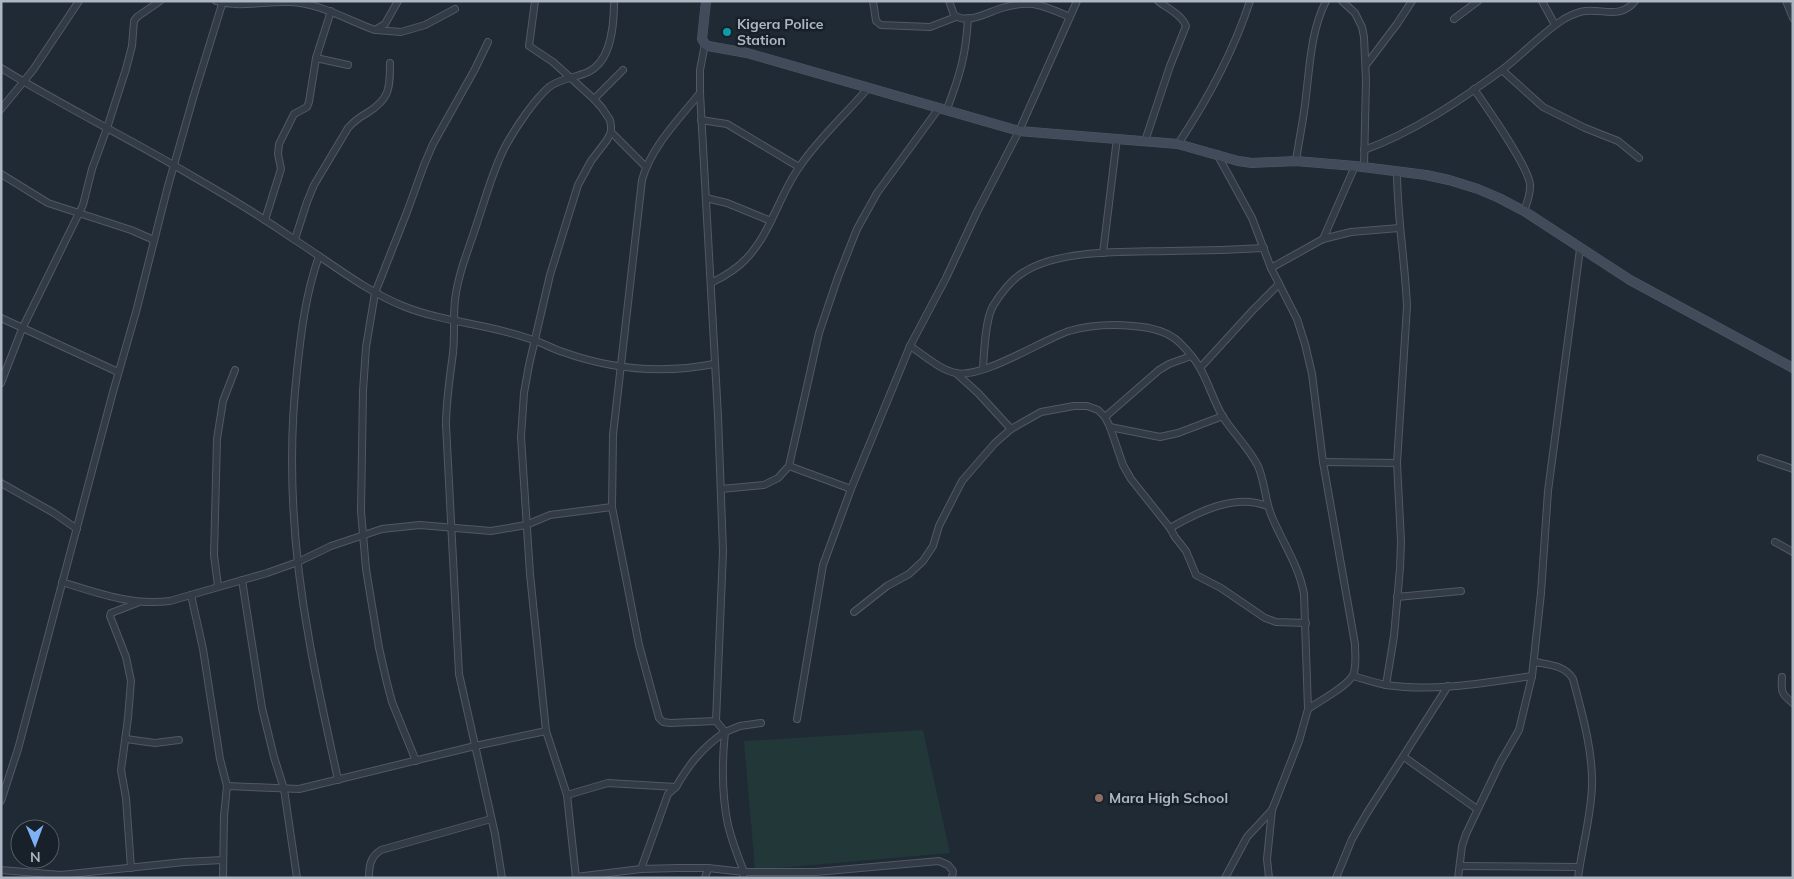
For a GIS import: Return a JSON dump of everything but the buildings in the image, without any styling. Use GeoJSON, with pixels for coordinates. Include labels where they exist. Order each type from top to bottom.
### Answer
{"type":"FeatureCollection","features":[{"type":"Feature","properties":{"kind":"street"},"geometry":{"type":"LineString","coordinates":[[1,108],[33,70],[79,1]]}},
{"type":"Feature","properties":{"kind":"street"},"geometry":{"type":"LineString","coordinates":[[1,383],[22,329],[79,214],[87,193],[94,163],[126,69],[132,46],[134,21],[160,1]]}},
{"type":"Feature","properties":{"kind":"street"},"geometry":{"type":"LineString","coordinates":[[375,30],[385,24],[398,1]]}},
{"type":"Feature","properties":{"kind":"street"},"geometry":{"type":"LineString","coordinates":[[535,1],[529,46],[571,77],[594,99],[610,120],[611,132],[591,160],[578,185],[550,275],[534,340],[524,393],[521,437],[526,525],[546,731],[567,795],[576,877],[641,869],[708,868],[743,875],[815,875],[939,861],[948,865],[953,871],[952,878]]}},
{"type":"Feature","properties":{"kind":"street"},"geometry":{"type":"LineString","coordinates":[[502,878],[459,674],[446,415],[455,322],[455,302],[459,279],[487,190],[499,159],[514,132],[540,96],[550,87],[571,77],[589,72],[598,66],[604,58],[614,24],[614,1]]}},
{"type":"Feature","properties":{"kind":"street"},"geometry":{"type":"LineString","coordinates":[[706,1],[702,39],[705,44],[715,48],[747,53],[1019,131],[1178,144],[1238,161],[1252,163],[1296,161],[1360,166],[1449,180],[1478,189],[1524,211],[1580,249],[1672,304],[1793,368]]}},
{"type":"Feature","properties":{"kind":"street"},"geometry":{"type":"LineString","coordinates":[[873,1],[876,21],[880,25],[930,27],[956,17],[968,18],[1002,8],[1032,3],[1070,17]]}},
{"type":"Feature","properties":{"kind":"street"},"geometry":{"type":"LineString","coordinates":[[949,1],[952,12],[956,17]]}},
{"type":"Feature","properties":{"kind":"street"},"geometry":{"type":"LineString","coordinates":[[797,719],[823,565],[851,489],[910,346],[1019,131],[1078,1]]}},
{"type":"Feature","properties":{"kind":"street"},"geometry":{"type":"LineString","coordinates":[[1145,140],[1170,66],[1186,26],[1180,17],[1158,1]]}},
{"type":"Feature","properties":{"kind":"street"},"geometry":{"type":"LineString","coordinates":[[1178,144],[1217,80],[1239,34],[1250,1]]}},
{"type":"Feature","properties":{"kind":"street"},"geometry":{"type":"LineString","coordinates":[[1296,161],[1306,102],[1313,39],[1318,17],[1326,1]]}},
{"type":"Feature","properties":{"kind":"street"},"geometry":{"type":"LineString","coordinates":[[1323,239],[1360,166],[1364,150],[1366,65],[1364,37],[1360,21],[1355,13],[1342,1]]}},
{"type":"Feature","properties":{"kind":"street"},"geometry":{"type":"LineString","coordinates":[[1366,65],[1412,1]]}},
{"type":"Feature","properties":{"kind":"street"},"geometry":{"type":"LineString","coordinates":[[1454,19],[1478,1]]}},
{"type":"Feature","properties":{"kind":"street"},"geometry":{"type":"LineString","coordinates":[[1542,1],[1555,25]]}},
{"type":"Feature","properties":{"kind":"street"},"geometry":{"type":"LineString","coordinates":[[1364,150],[1381,144],[1420,124],[1474,89],[1502,70],[1555,25],[1575,13],[1596,10],[1615,13],[1624,10],[1635,1]]}},
{"type":"Feature","properties":{"kind":"street"},"geometry":{"type":"LineString","coordinates":[[1786,1],[1793,18]]}},
{"type":"Feature","properties":{"kind":"street"},"geometry":{"type":"LineString","coordinates":[[1,802],[18,749],[174,165],[221,2],[291,2],[331,11],[375,30],[401,32],[425,25],[455,9]]}},
{"type":"Feature","properties":{"kind":"street"},"geometry":{"type":"LineString","coordinates":[[265,220],[281,169],[278,154],[279,144],[294,114],[307,107],[309,102],[316,58],[331,11]]}},
{"type":"Feature","properties":{"kind":"street"},"geometry":{"type":"LineString","coordinates":[[721,489],[764,485],[778,478],[789,466],[819,333],[838,277],[858,230],[878,193],[943,108],[964,63],[968,18]]}},
{"type":"Feature","properties":{"kind":"street"},"geometry":{"type":"LineString","coordinates":[[416,761],[392,702],[381,659],[370,600],[362,535],[363,391],[366,348],[375,293],[433,144],[488,42]]}},
{"type":"Feature","properties":{"kind":"street"},"geometry":{"type":"LineString","coordinates":[[705,44],[700,70],[700,93],[718,416],[723,552],[716,721],[725,732],[725,807],[743,875]]}},
{"type":"Feature","properties":{"kind":"street"},"geometry":{"type":"LineString","coordinates":[[316,58],[348,65]]}},
{"type":"Feature","properties":{"kind":"street"},"geometry":{"type":"LineString","coordinates":[[295,239],[314,185],[348,128],[352,122],[375,108],[386,98],[389,89],[390,63]]}},
{"type":"Feature","properties":{"kind":"street"},"geometry":{"type":"LineString","coordinates":[[1,68],[174,165],[295,239],[375,293],[418,312],[455,322],[487,327],[534,340],[577,357],[620,367],[654,370],[681,369],[714,364]]}},
{"type":"Feature","properties":{"kind":"street"},"geometry":{"type":"LineString","coordinates":[[594,99],[623,70]]}},
{"type":"Feature","properties":{"kind":"street"},"geometry":{"type":"LineString","coordinates":[[1502,70],[1543,108],[1618,141],[1639,158]]}},
{"type":"Feature","properties":{"kind":"street"},"geometry":{"type":"LineString","coordinates":[[711,283],[734,270],[746,260],[771,221],[799,167],[868,88]]}},
{"type":"Feature","properties":{"kind":"street"},"geometry":{"type":"LineString","coordinates":[[1474,89],[1527,176],[1530,190],[1524,211]]}},
{"type":"Feature","properties":{"kind":"street"},"geometry":{"type":"LineString","coordinates":[[700,93],[657,148],[646,167],[642,180],[613,435],[612,507],[639,645],[659,718],[663,722],[670,723],[716,721]]}},
{"type":"Feature","properties":{"kind":"street"},"geometry":{"type":"LineString","coordinates":[[701,120],[727,124],[799,167]]}},
{"type":"Feature","properties":{"kind":"street"},"geometry":{"type":"LineString","coordinates":[[611,132],[646,167]]}},
{"type":"Feature","properties":{"kind":"street"},"geometry":{"type":"LineString","coordinates":[[1103,253],[1117,138]]}},
{"type":"Feature","properties":{"kind":"street"},"geometry":{"type":"LineString","coordinates":[[1217,154],[1252,218],[1271,268],[1297,319],[1312,374],[1323,462],[1355,644],[1356,663],[1352,676],[1341,687],[1308,709]]}},
{"type":"Feature","properties":{"kind":"street"},"geometry":{"type":"LineString","coordinates":[[1386,684],[1398,597],[1401,541],[1397,463],[1407,306],[1399,228],[1397,171]]}},
{"type":"Feature","properties":{"kind":"street"},"geometry":{"type":"LineString","coordinates":[[1,174],[48,203],[131,230],[154,240]]}},
{"type":"Feature","properties":{"kind":"street"},"geometry":{"type":"LineString","coordinates":[[706,198],[744,209],[771,221]]}},
{"type":"Feature","properties":{"kind":"street"},"geometry":{"type":"LineString","coordinates":[[1271,268],[1323,239],[1351,232],[1399,228]]}},
{"type":"Feature","properties":{"kind":"street"},"geometry":{"type":"LineString","coordinates":[[983,369],[984,348],[992,308],[1005,289],[1023,272],[1044,262],[1103,253],[1264,248]]}},
{"type":"Feature","properties":{"kind":"street"},"geometry":{"type":"LineString","coordinates":[[1458,878],[1462,846],[1477,809],[1519,730],[1535,662],[1548,491],[1580,249]]}},
{"type":"Feature","properties":{"kind":"street"},"geometry":{"type":"LineString","coordinates":[[319,256],[312,275],[304,312],[293,405],[292,475],[298,562],[309,638],[338,780]]}},
{"type":"Feature","properties":{"kind":"street"},"geometry":{"type":"LineString","coordinates":[[1200,368],[1279,284]]}},
{"type":"Feature","properties":{"kind":"street"},"geometry":{"type":"LineString","coordinates":[[1,318],[118,372]]}},
{"type":"Feature","properties":{"kind":"street"},"geometry":{"type":"LineString","coordinates":[[910,346],[945,369],[956,373],[970,373],[1068,332],[1093,326],[1119,325],[1150,329],[1163,333],[1177,341],[1200,368],[1223,416],[1250,451],[1259,468],[1267,506],[1302,581],[1306,623],[1308,709],[1299,741],[1272,810],[1267,859],[1269,878]]}},
{"type":"Feature","properties":{"kind":"street"},"geometry":{"type":"LineString","coordinates":[[1105,417],[1159,370],[1168,364],[1191,356]]}},
{"type":"Feature","properties":{"kind":"street"},"geometry":{"type":"LineString","coordinates":[[218,586],[214,555],[217,439],[224,402],[235,370]]}},
{"type":"Feature","properties":{"kind":"street"},"geometry":{"type":"LineString","coordinates":[[956,373],[978,393],[1011,429]]}},
{"type":"Feature","properties":{"kind":"street"},"geometry":{"type":"LineString","coordinates":[[854,612],[887,586],[909,574],[923,561],[933,546],[939,526],[962,481],[981,456],[1011,429],[1041,412],[1074,406],[1087,406],[1098,410],[1105,417],[1118,453],[1131,480],[1186,551],[1196,575],[1232,595],[1265,618],[1276,622],[1306,623]]}},
{"type":"Feature","properties":{"kind":"street"},"geometry":{"type":"LineString","coordinates":[[1110,427],[1160,437],[1223,416]]}},
{"type":"Feature","properties":{"kind":"street"},"geometry":{"type":"LineString","coordinates":[[1761,458],[1793,469]]}},
{"type":"Feature","properties":{"kind":"street"},"geometry":{"type":"LineString","coordinates":[[1323,462],[1397,463]]}},
{"type":"Feature","properties":{"kind":"street"},"geometry":{"type":"LineString","coordinates":[[789,466],[851,489]]}},
{"type":"Feature","properties":{"kind":"street"},"geometry":{"type":"LineString","coordinates":[[1,483],[54,513],[77,529]]}},
{"type":"Feature","properties":{"kind":"street"},"geometry":{"type":"LineString","coordinates":[[1170,528],[1201,512],[1227,504],[1250,501],[1267,506]]}},
{"type":"Feature","properties":{"kind":"street"},"geometry":{"type":"LineString","coordinates":[[131,868],[122,770],[130,692],[129,670],[110,616],[111,613],[138,603],[170,601],[242,580],[298,562],[331,546],[382,529],[420,525],[491,531],[526,525],[550,515],[612,507]]}},
{"type":"Feature","properties":{"kind":"street"},"geometry":{"type":"LineString","coordinates":[[1775,542],[1793,552]]}},
{"type":"Feature","properties":{"kind":"street"},"geometry":{"type":"LineString","coordinates":[[242,580],[262,708],[284,789],[297,878]]}},
{"type":"Feature","properties":{"kind":"street"},"geometry":{"type":"LineString","coordinates":[[62,582],[138,603]]}},
{"type":"Feature","properties":{"kind":"street"},"geometry":{"type":"LineString","coordinates":[[1398,597],[1461,590]]}},
{"type":"Feature","properties":{"kind":"street"},"geometry":{"type":"LineString","coordinates":[[191,594],[203,649],[220,759],[227,786],[224,816],[223,878]]}},
{"type":"Feature","properties":{"kind":"street"},"geometry":{"type":"LineString","coordinates":[[1535,662],[1562,668],[1570,673],[1588,746],[1592,786],[1587,830],[1578,878]]}},
{"type":"Feature","properties":{"kind":"street"},"geometry":{"type":"LineString","coordinates":[[1352,676],[1386,684],[1448,686],[1532,676]]}},
{"type":"Feature","properties":{"kind":"street"},"geometry":{"type":"LineString","coordinates":[[1782,677],[1781,690],[1784,696],[1793,703]]}},
{"type":"Feature","properties":{"kind":"street"},"geometry":{"type":"LineString","coordinates":[[1336,878],[1357,830],[1448,686]]}},
{"type":"Feature","properties":{"kind":"street"},"geometry":{"type":"LineString","coordinates":[[641,869],[668,794],[676,787],[688,766],[712,741],[725,732],[740,726],[761,723]]}},
{"type":"Feature","properties":{"kind":"street"},"geometry":{"type":"LineString","coordinates":[[227,786],[299,788],[546,731]]}},
{"type":"Feature","properties":{"kind":"street"},"geometry":{"type":"LineString","coordinates":[[126,739],[154,743],[179,740]]}},
{"type":"Feature","properties":{"kind":"street"},"geometry":{"type":"LineString","coordinates":[[1404,757],[1477,809]]}},
{"type":"Feature","properties":{"kind":"street"},"geometry":{"type":"LineString","coordinates":[[567,795],[608,783],[676,787]]}},
{"type":"Feature","properties":{"kind":"street"},"geometry":{"type":"LineString","coordinates":[[1225,878],[1247,837],[1272,810]]}},
{"type":"Feature","properties":{"kind":"street"},"geometry":{"type":"LineString","coordinates":[[369,878],[371,860],[381,850],[491,819]]}},
{"type":"Feature","properties":{"kind":"street"},"geometry":{"type":"LineString","coordinates":[[1,870],[61,875],[184,862],[223,860]]}},
{"type":"Feature","properties":{"kind":"street"},"geometry":{"type":"LineString","coordinates":[[1460,866],[1579,867]]}},
{"type":"Feature","properties":{"kind":"street"},"geometry":{"type":"LineString","coordinates":[[705,878],[708,868]]}},
{"type":"Feature","properties":{"kind":"green space"},"geometry":{"type":"Polygon","coordinates":[[[923,730],[950,853],[755,870],[744,741],[923,730]]]}},
{"type":"Feature","properties":{"kind":"place","name":"Kigera Police Station"},"geometry":{"type":"Point","coordinates":[727,32]}},
{"type":"Feature","properties":{"kind":"place","name":"Mara High School"},"geometry":{"type":"Point","coordinates":[1099,798]}}]}
